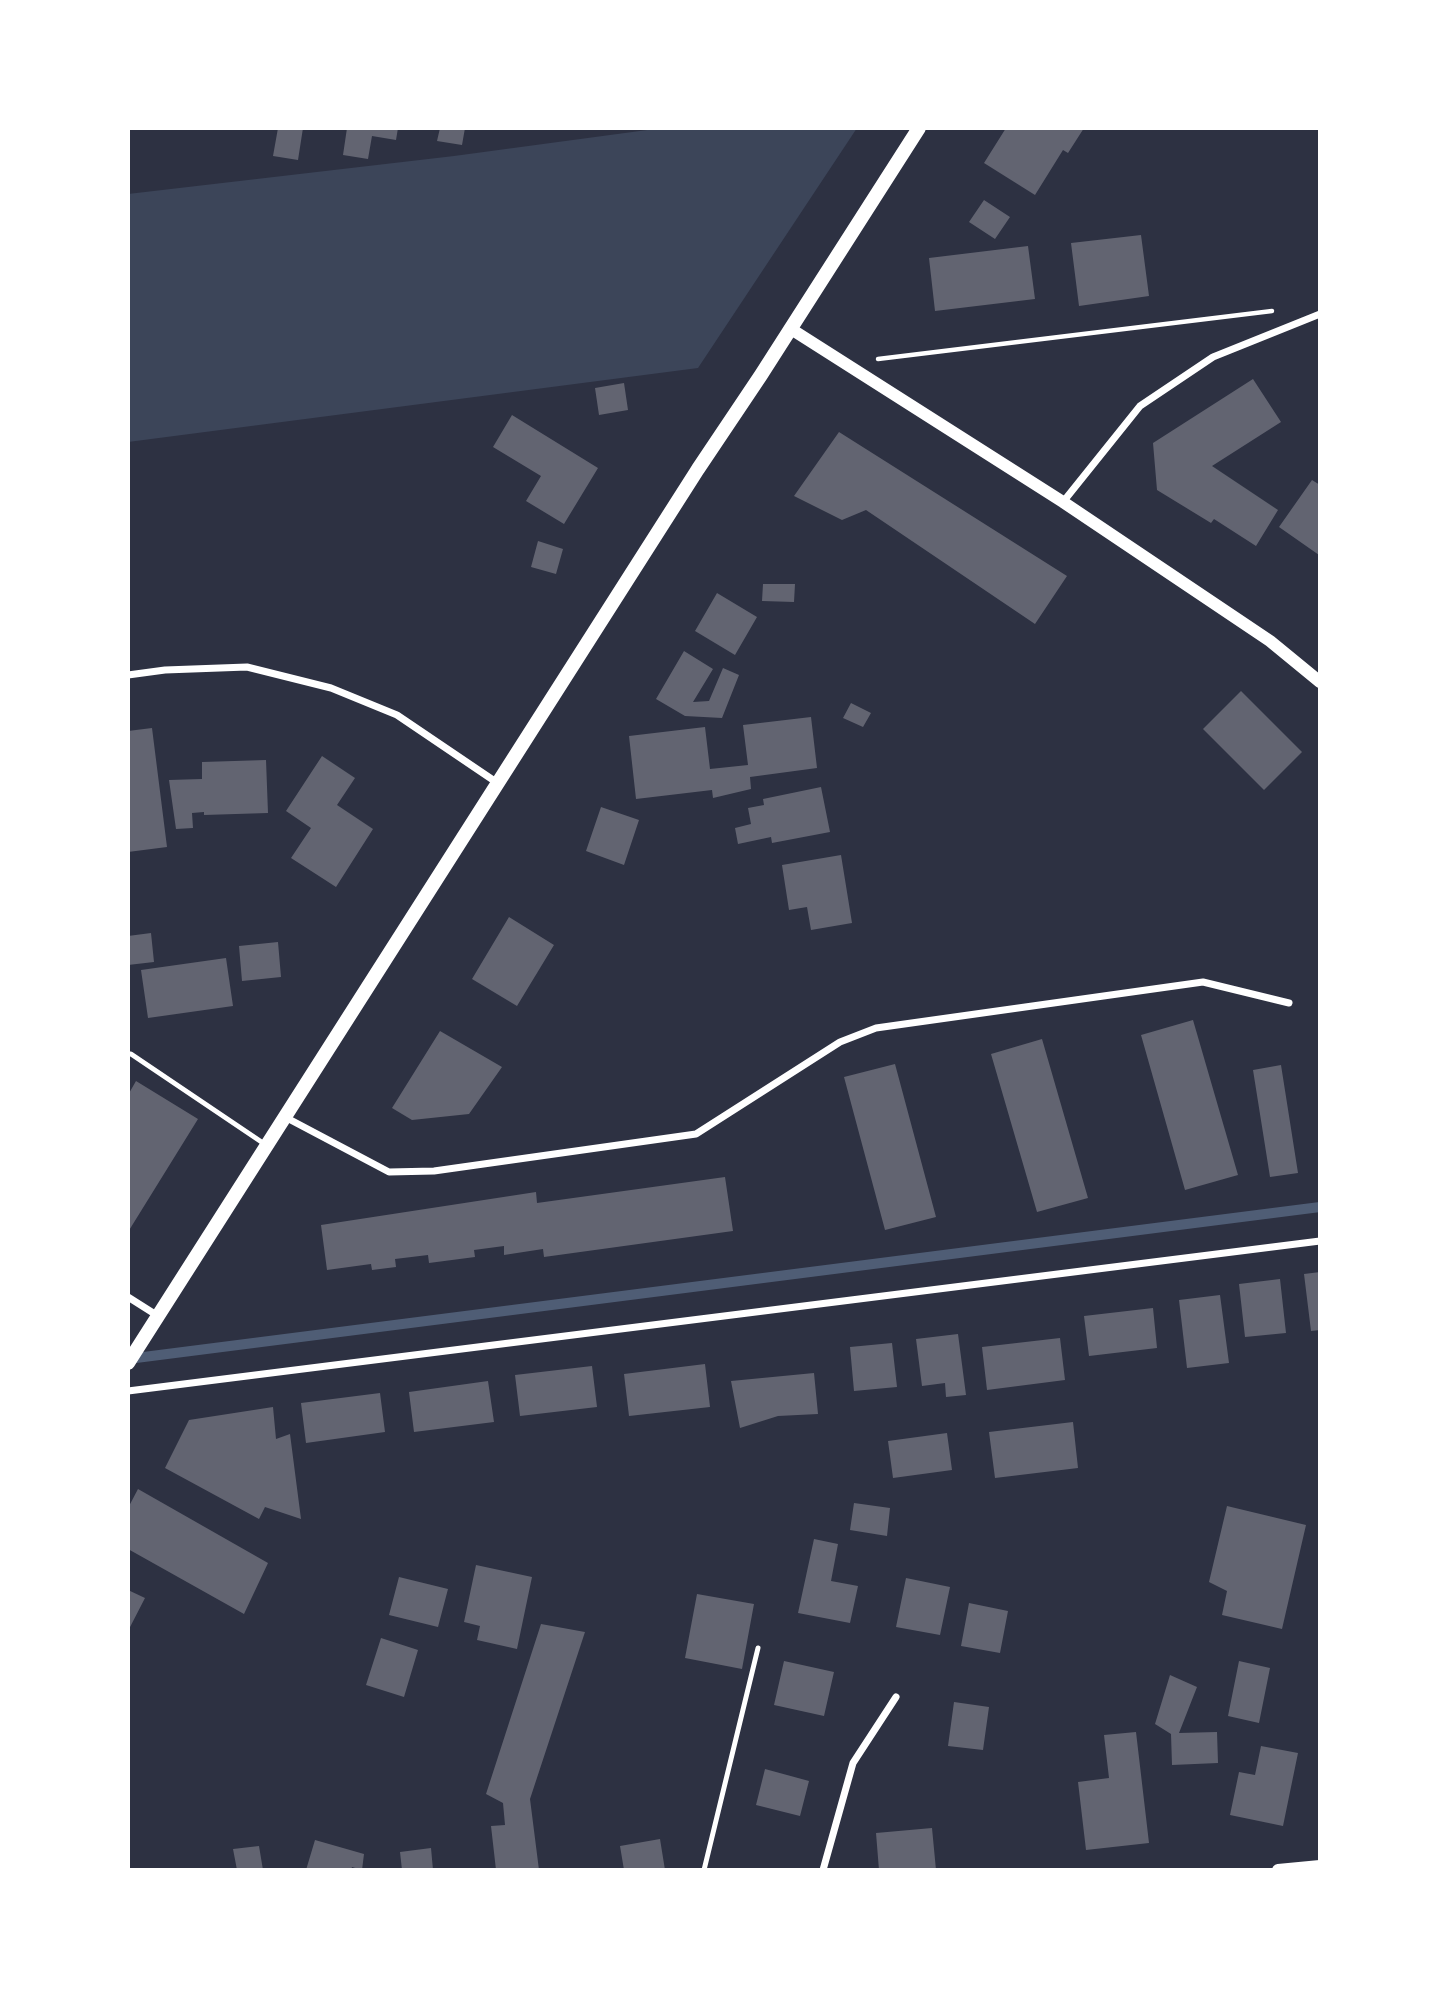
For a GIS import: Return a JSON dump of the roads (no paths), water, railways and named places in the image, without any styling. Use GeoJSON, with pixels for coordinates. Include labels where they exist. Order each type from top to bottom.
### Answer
{"type":"FeatureCollection","features":[{"type":"Feature","properties":{"kind":"main road"},"geometry":{"type":"LineString","coordinates":[[128,1363],[919,128]]}},
{"type":"Feature","properties":{"kind":"street"},"geometry":{"type":"LineString","coordinates":[[1063,502],[1140,406],[1213,357],[1320,314]]}},
{"type":"Feature","properties":{"kind":"street"},"geometry":{"type":"LineString","coordinates":[[791,329],[1063,502],[1270,641],[1320,682]]}},
{"type":"Feature","properties":{"kind":"street"},"geometry":{"type":"LineString","coordinates":[[128,675],[165,670],[247,667],[331,688],[397,715],[499,784]]}},
{"type":"Feature","properties":{"kind":"street"},"geometry":{"type":"LineString","coordinates":[[284,1117],[389,1172],[434,1171],[696,1134],[840,1042],[876,1028],[1203,982],[1289,1003]]}},
{"type":"Feature","properties":{"kind":"street"},"geometry":{"type":"LineString","coordinates":[[128,1391],[1320,1241]]}},
{"type":"Feature","properties":{"kind":"street"},"geometry":{"type":"LineString","coordinates":[[128,1297],[158,1316]]}},
{"type":"Feature","properties":{"kind":"street"},"geometry":{"type":"LineString","coordinates":[[823,1870],[853,1763],[896,1697]]}},
{"type":"Feature","properties":{"kind":"street"},"geometry":{"type":"LineString","coordinates":[[1278,1870],[1320,1866]]}},
{"type":"Feature","properties":{"kind":"lane"},"geometry":{"type":"LineString","coordinates":[[128,1054],[267,1145]]}},
{"type":"Feature","properties":{"kind":"lane"},"geometry":{"type":"LineString","coordinates":[[704,1870],[758,1648]]}},
{"type":"Feature","properties":{"kind":"waterway"},"geometry":{"type":"LineString","coordinates":[[128,1359],[1320,1207]]}}]}
